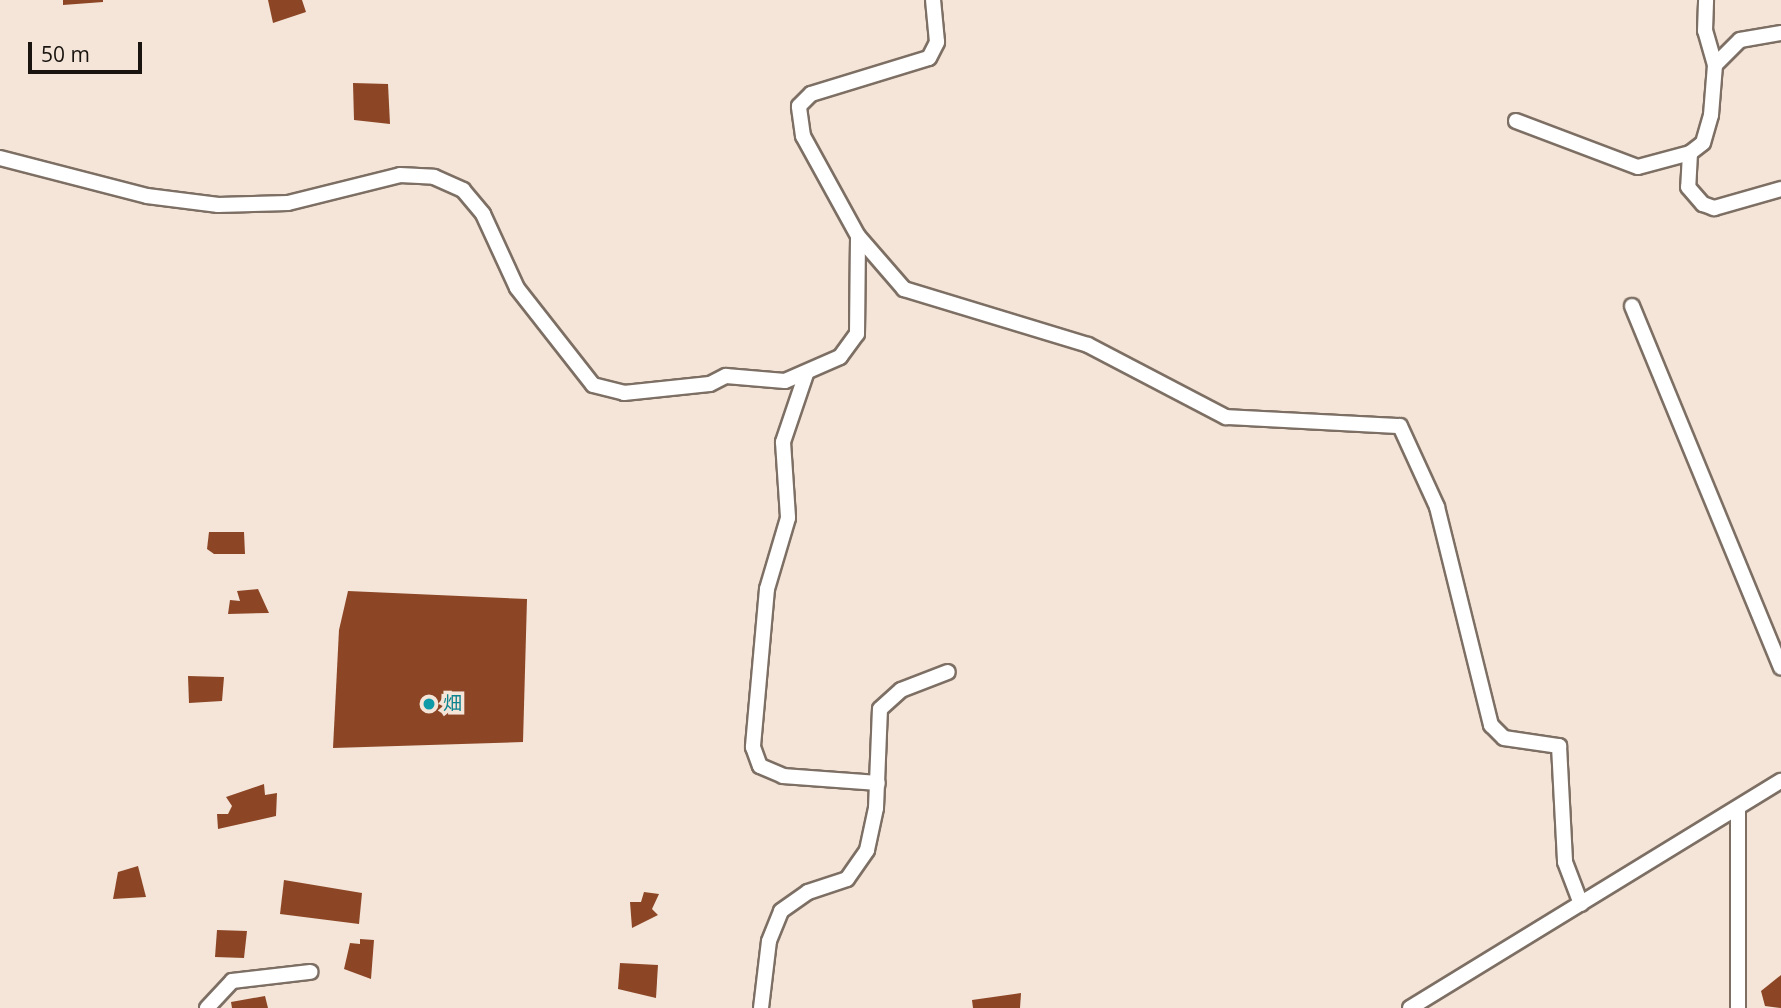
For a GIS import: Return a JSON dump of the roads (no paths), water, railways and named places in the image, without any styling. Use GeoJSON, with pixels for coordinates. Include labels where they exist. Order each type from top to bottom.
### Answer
{"type":"FeatureCollection","features":[{"type":"Feature","properties":{"kind":"street"},"geometry":{"type":"LineString","coordinates":[[933,0],[937,42],[929,58],[811,94],[799,106],[803,136],[858,236],[904,289],[1088,345],[1226,417],[1400,426],[1437,507],[1491,725],[1504,738],[1559,747],[1565,862],[1581,904]]}},
{"type":"Feature","properties":{"kind":"street"},"geometry":{"type":"LineString","coordinates":[[1706,0],[1705,32],[1715,65],[1708,129],[1690,153],[1688,187],[1703,204],[1714,208],[1781,189]]}},
{"type":"Feature","properties":{"kind":"street"},"geometry":{"type":"LineString","coordinates":[[1715,65],[1740,40],[1781,33]]}},
{"type":"Feature","properties":{"kind":"street"},"geometry":{"type":"LineString","coordinates":[[1516,121],[1638,167],[1690,153]]}},
{"type":"Feature","properties":{"kind":"street"},"geometry":{"type":"LineString","coordinates":[[0,158],[147,196],[218,205],[288,203],[400,175],[434,177],[463,190],[483,214],[517,288],[593,385],[636,393],[710,384],[726,376],[785,382],[806,374],[854,345],[858,236]]}},
{"type":"Feature","properties":{"kind":"street"},"geometry":{"type":"LineString","coordinates":[[1632,306],[1781,668]]}},
{"type":"Feature","properties":{"kind":"street"},"geometry":{"type":"LineString","coordinates":[[806,374],[783,442],[788,518],[768,589],[753,747],[760,765],[783,776],[878,783]]}},
{"type":"Feature","properties":{"kind":"street"},"geometry":{"type":"LineString","coordinates":[[761,1008],[769,941],[781,911],[808,892],[847,879],[862,862],[878,783],[880,709],[901,690],[948,672]]}},
{"type":"Feature","properties":{"kind":"street"},"geometry":{"type":"LineString","coordinates":[[1410,1008],[1738,811],[1781,781]]}},
{"type":"Feature","properties":{"kind":"street"},"geometry":{"type":"LineString","coordinates":[[1738,811],[1738,1008]]}},
{"type":"Feature","properties":{"kind":"street"},"geometry":{"type":"LineString","coordinates":[[207,1008],[232,981],[310,972]]}},
{"type":"Feature","properties":{"kind":"place","name":"畑"},"geometry":{"type":"Point","coordinates":[429,704]}}]}
